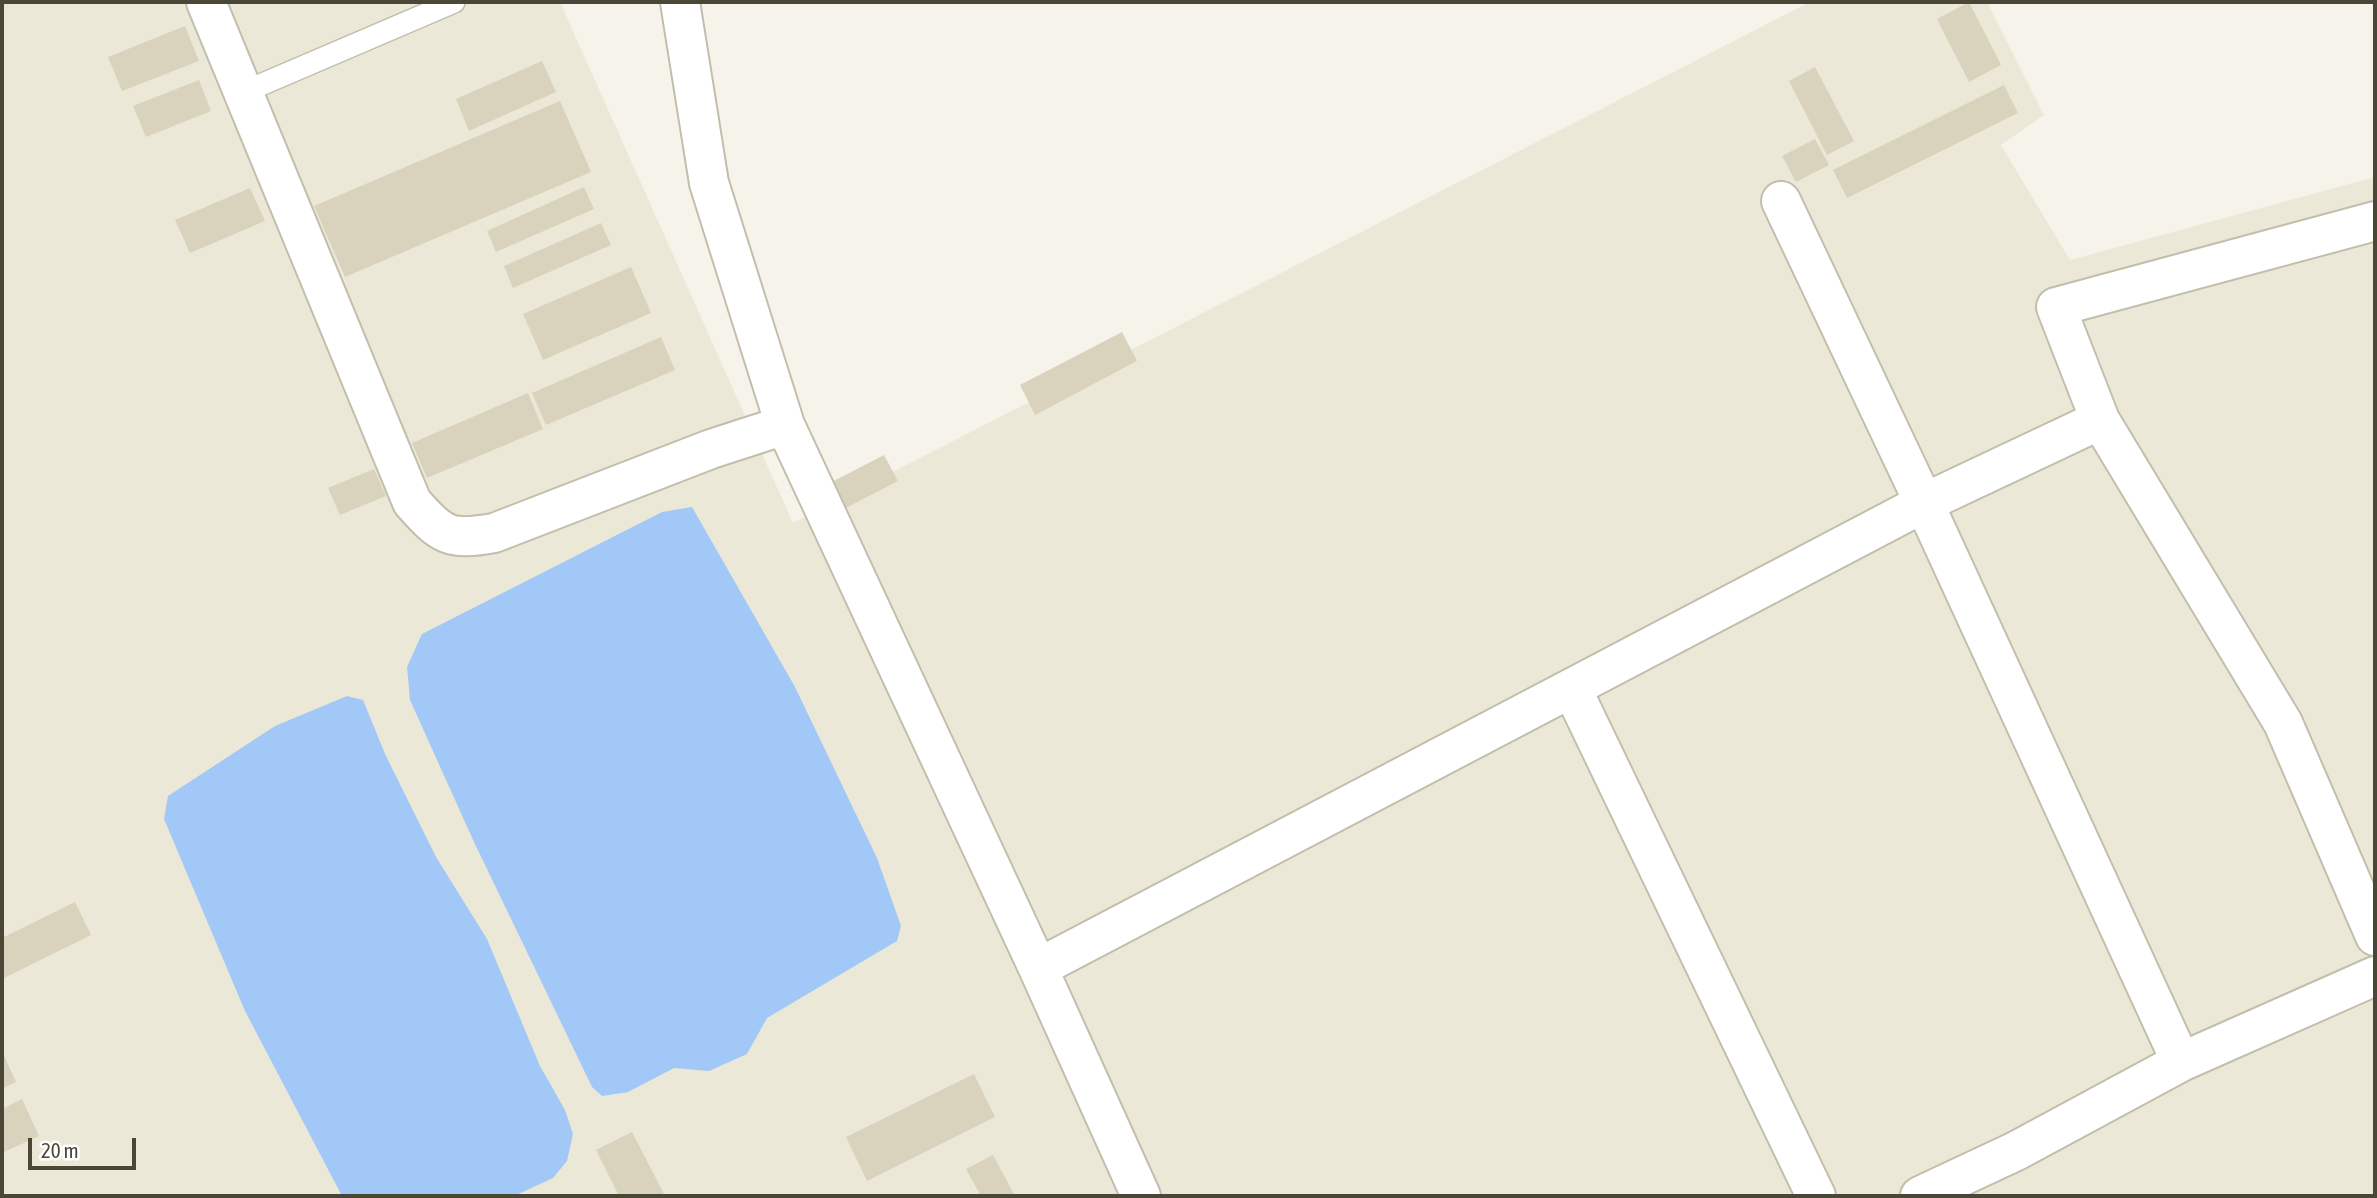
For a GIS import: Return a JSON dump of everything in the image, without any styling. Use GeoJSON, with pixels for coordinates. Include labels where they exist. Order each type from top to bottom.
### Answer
{"type":"FeatureCollection","features":[{"type":"Feature","properties":{"kind":"street"},"geometry":{"type":"LineString","coordinates":[[206,2],[412,502],[434,527],[463,538],[494,533],[711,449],[785,425]]}},
{"type":"Feature","properties":{"kind":"street"},"geometry":{"type":"LineString","coordinates":[[680,2],[709,183],[785,425],[1141,1196]]}},
{"type":"Feature","properties":{"kind":"street"},"geometry":{"type":"LineString","coordinates":[[1781,201],[1924,503],[2181,1062]]}},
{"type":"Feature","properties":{"kind":"street"},"geometry":{"type":"LineString","coordinates":[[2375,221],[2056,307],[2100,420],[2283,723],[2375,936]]}},
{"type":"Feature","properties":{"kind":"street"},"geometry":{"type":"LineString","coordinates":[[1038,968],[1924,503],[2100,420]]}},
{"type":"Feature","properties":{"kind":"street"},"geometry":{"type":"LineString","coordinates":[[1572,689],[1816,1196]]}},
{"type":"Feature","properties":{"kind":"street"},"geometry":{"type":"LineString","coordinates":[[1920,1196],[2016,1152],[2181,1062],[2375,976]]}},
{"type":"Feature","properties":{"kind":"lane"},"geometry":{"type":"LineString","coordinates":[[244,92],[454,2]]}},
{"type":"Feature","properties":{"kind":"shaded area"},"geometry":{"type":"Polygon","coordinates":[[[2,2],[560,2],[793,523],[1810,2],[1987,2],[2044,115],[2001,145],[2070,260],[2375,177],[2375,1196],[2,1196],[2,2]]]}},
{"type":"Feature","properties":{"kind":"water"},"geometry":{"type":"Polygon","coordinates":[[[692,507],[795,687],[877,858],[901,926],[897,941],[767,1018],[747,1054],[709,1071],[674,1068],[628,1092],[602,1096],[592,1087],[474,842],[410,700],[407,667],[422,634],[662,512],[692,507]]]}},
{"type":"Feature","properties":{"kind":"water"},"geometry":{"type":"Polygon","coordinates":[[[347,696],[363,700],[385,754],[436,857],[487,939],[540,1066],[565,1110],[573,1134],[567,1161],[553,1178],[514,1196],[342,1196],[245,1011],[164,819],[168,796],[275,726],[347,696]]]}},
{"type":"Feature","properties":{"kind":"building"},"geometry":{"type":"Polygon","coordinates":[[[1969,2],[2001,65],[1969,82],[1937,19],[1969,2]]]}},
{"type":"Feature","properties":{"kind":"building"},"geometry":{"type":"Polygon","coordinates":[[[185,26],[199,61],[122,91],[108,57],[185,26]]]}},
{"type":"Feature","properties":{"kind":"building"},"geometry":{"type":"Polygon","coordinates":[[[542,61],[556,92],[469,131],[456,99],[542,61]]]}},
{"type":"Feature","properties":{"kind":"building"},"geometry":{"type":"Polygon","coordinates":[[[1815,67],[1854,141],[1827,155],[1789,81],[1815,67]]]}},
{"type":"Feature","properties":{"kind":"building"},"geometry":{"type":"Polygon","coordinates":[[[199,80],[211,111],[146,137],[133,106],[199,80]]]}},
{"type":"Feature","properties":{"kind":"building"},"geometry":{"type":"Polygon","coordinates":[[[2004,85],[2018,113],[1847,198],[1833,170],[2004,85]]]}},
{"type":"Feature","properties":{"kind":"building"},"geometry":{"type":"Polygon","coordinates":[[[560,101],[591,172],[345,277],[314,206],[560,101]]]}},
{"type":"Feature","properties":{"kind":"building"},"geometry":{"type":"Polygon","coordinates":[[[1815,139],[1829,165],[1796,182],[1782,156],[1815,139]]]}},
{"type":"Feature","properties":{"kind":"building"},"geometry":{"type":"Polygon","coordinates":[[[584,187],[594,209],[496,252],[487,231],[584,187]]]}},
{"type":"Feature","properties":{"kind":"building"},"geometry":{"type":"Polygon","coordinates":[[[250,188],[265,221],[190,253],[175,220],[250,188]]]}},
{"type":"Feature","properties":{"kind":"building"},"geometry":{"type":"Polygon","coordinates":[[[601,223],[611,245],[513,288],[504,266],[601,223]]]}},
{"type":"Feature","properties":{"kind":"building"},"geometry":{"type":"Polygon","coordinates":[[[631,267],[651,313],[543,360],[523,314],[631,267]]]}},
{"type":"Feature","properties":{"kind":"building"},"geometry":{"type":"Polygon","coordinates":[[[1122,332],[1137,361],[1035,415],[1020,385],[1122,332]]]}},
{"type":"Feature","properties":{"kind":"building"},"geometry":{"type":"Polygon","coordinates":[[[661,337],[675,370],[546,425],[532,393],[661,337]]]}},
{"type":"Feature","properties":{"kind":"building"},"geometry":{"type":"Polygon","coordinates":[[[528,393],[543,429],[427,478],[412,443],[528,393]]]}},
{"type":"Feature","properties":{"kind":"building"},"geometry":{"type":"Polygon","coordinates":[[[884,455],[898,481],[840,511],[826,485],[884,455]]]}},
{"type":"Feature","properties":{"kind":"building"},"geometry":{"type":"Polygon","coordinates":[[[374,469],[386,496],[340,515],[328,488],[374,469]]]}},
{"type":"Feature","properties":{"kind":"building"},"geometry":{"type":"Polygon","coordinates":[[[75,902],[91,935],[2,979],[2,938],[75,902]]]}},
{"type":"Feature","properties":{"kind":"building"},"geometry":{"type":"Polygon","coordinates":[[[2,1051],[16,1082],[2,1089],[2,1051]]]}},
{"type":"Feature","properties":{"kind":"building"},"geometry":{"type":"Polygon","coordinates":[[[974,1074],[995,1117],[867,1181],[846,1137],[974,1074]]]}},
{"type":"Feature","properties":{"kind":"building"},"geometry":{"type":"Polygon","coordinates":[[[22,1099],[39,1136],[2,1153],[2,1109],[22,1099]]]}},
{"type":"Feature","properties":{"kind":"building"},"geometry":{"type":"Polygon","coordinates":[[[632,1132],[665,1196],[619,1196],[596,1150],[632,1132]]]}},
{"type":"Feature","properties":{"kind":"building"},"geometry":{"type":"Polygon","coordinates":[[[993,1155],[1015,1196],[981,1196],[966,1169],[993,1155]]]}}]}
